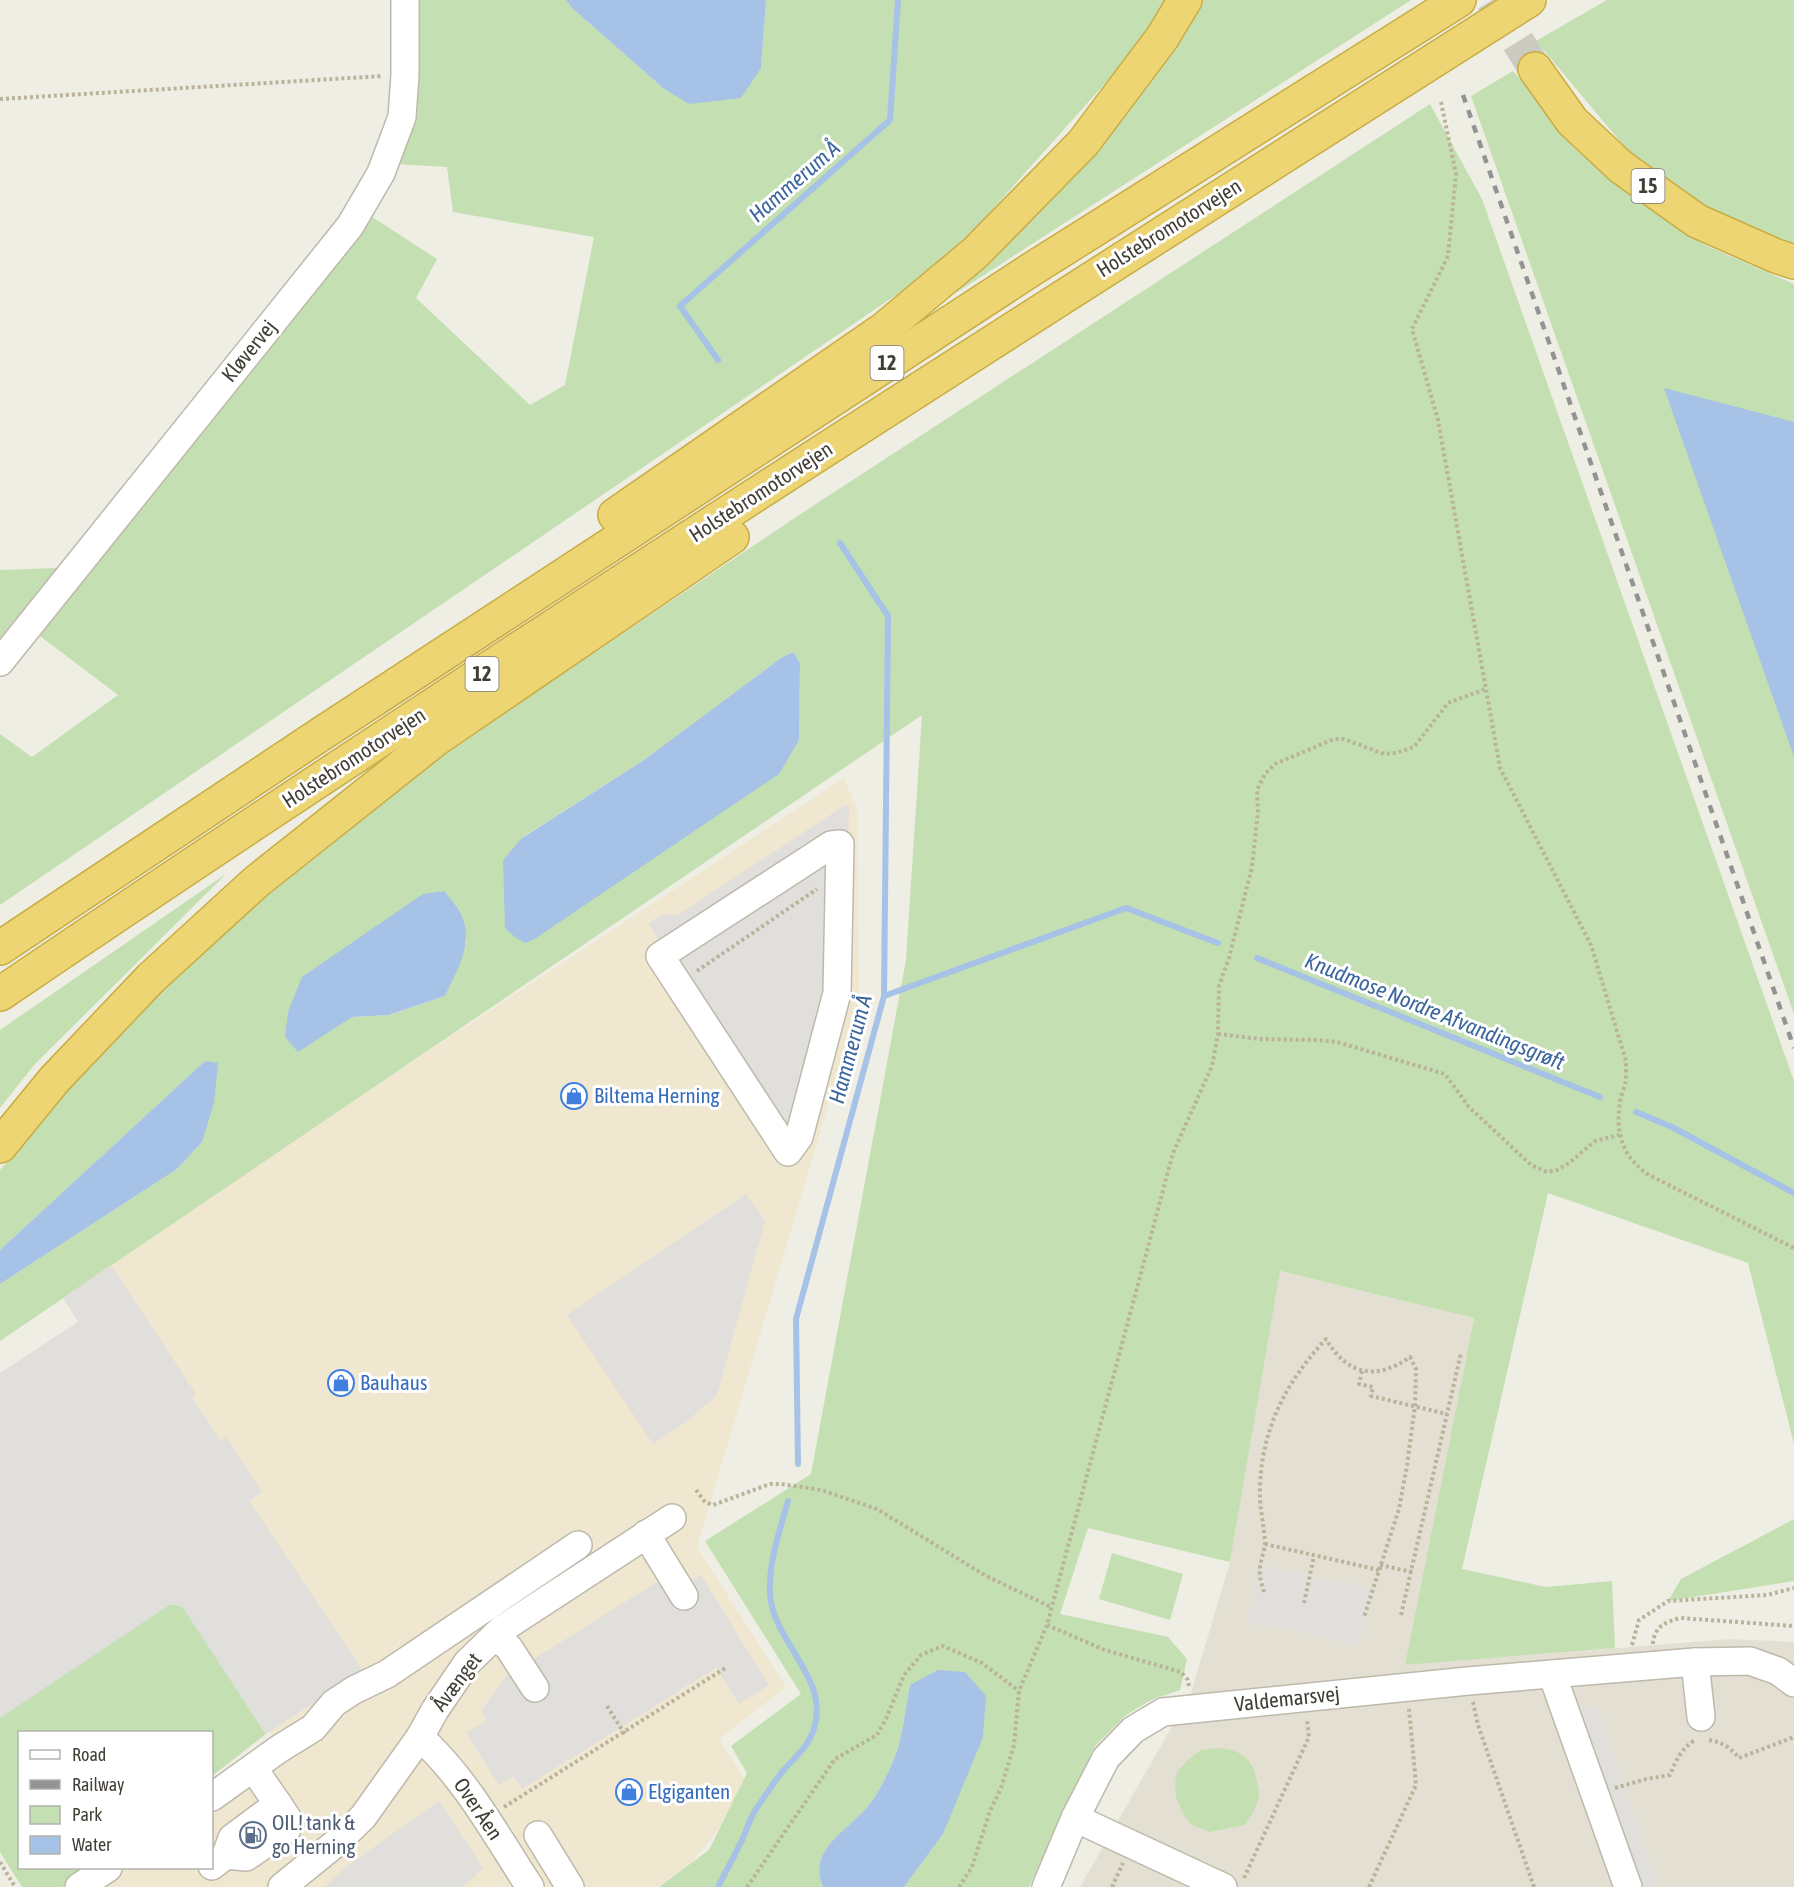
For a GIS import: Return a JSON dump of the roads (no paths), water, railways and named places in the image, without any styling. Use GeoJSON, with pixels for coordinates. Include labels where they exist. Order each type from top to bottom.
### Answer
{"type":"FeatureCollection","features":[{"type":"Feature","properties":{"kind":"highway"},"geometry":{"type":"LineString","coordinates":[[321,734],[408,657],[884,329],[975,252],[1083,143],[1162,38],[1185,0]]}},
{"type":"Feature","properties":{"kind":"highway","name":"Holstebromotorvejen"},"geometry":{"type":"LineString","coordinates":[[0,948],[321,734],[1032,269],[1459,0]]}},
{"type":"Feature","properties":{"kind":"highway","name":"Holstebromotorvejen"},"geometry":{"type":"LineString","coordinates":[[0,994],[351,760],[966,357],[1529,0]]}},
{"type":"Feature","properties":{"kind":"highway","name":"15"},"geometry":{"type":"LineString","coordinates":[[1535,69],[1572,121],[1621,167],[1697,221],[1794,262]]}},
{"type":"Feature","properties":{"kind":"highway"},"geometry":{"type":"LineString","coordinates":[[0,1146],[54,1080],[151,978],[256,882],[436,739],[889,430],[966,357]]}},
{"type":"Feature","properties":{"kind":"street","name":"Kløvervej"},"geometry":{"type":"LineString","coordinates":[[0,663],[350,226],[381,173],[402,117],[405,75],[405,0]]}},
{"type":"Feature","properties":{"kind":"street"},"geometry":{"type":"LineString","coordinates":[[831,844],[840,844],[837,993],[799,1137],[788,1152],[678,984],[660,956],[831,844]]}},
{"type":"Feature","properties":{"kind":"street","name":"Åvænget"},"geometry":{"type":"LineString","coordinates":[[282,1887],[336,1843],[363,1817],[420,1737],[466,1664],[496,1635],[672,1518]]}},
{"type":"Feature","properties":{"kind":"street"},"geometry":{"type":"LineString","coordinates":[[646,1534],[684,1596]]}},
{"type":"Feature","properties":{"kind":"street"},"geometry":{"type":"LineString","coordinates":[[213,1796],[313,1728],[334,1703],[354,1690],[387,1674],[579,1545]]}},
{"type":"Feature","properties":{"kind":"street"},"geometry":{"type":"LineString","coordinates":[[496,1635],[510,1648],[535,1688]]}},
{"type":"Feature","properties":{"kind":"street","name":"Valdemarsvej"},"geometry":{"type":"LineString","coordinates":[[1046,1887],[1075,1818],[1106,1758],[1133,1730],[1163,1712],[1468,1681],[1695,1662],[1750,1661],[1778,1671],[1794,1683]]}},
{"type":"Feature","properties":{"kind":"street"},"geometry":{"type":"LineString","coordinates":[[1695,1662],[1701,1717]]}},
{"type":"Feature","properties":{"kind":"street"},"geometry":{"type":"LineString","coordinates":[[1552,1674],[1628,1887]]}},
{"type":"Feature","properties":{"kind":"street","name":"Over Åen"},"geometry":{"type":"LineString","coordinates":[[420,1737],[436,1752],[465,1787],[530,1887]]}},
{"type":"Feature","properties":{"kind":"street"},"geometry":{"type":"LineString","coordinates":[[213,1865],[232,1838],[278,1804],[253,1768]]}},
{"type":"Feature","properties":{"kind":"street"},"geometry":{"type":"LineString","coordinates":[[1075,1818],[1224,1887]]}},
{"type":"Feature","properties":{"kind":"street"},"geometry":{"type":"LineString","coordinates":[[538,1835],[570,1887]]}},
{"type":"Feature","properties":{"kind":"water"},"geometry":{"type":"Polygon","coordinates":[[[566,0],[766,0],[761,68],[741,98],[689,104],[663,88],[572,8],[566,0]]]}},
{"type":"Feature","properties":{"kind":"water"},"geometry":{"type":"Polygon","coordinates":[[[1664,388],[1794,422],[1794,757],[1664,388]]]}},
{"type":"Feature","properties":{"kind":"water"},"geometry":{"type":"Polygon","coordinates":[[[793,652],[800,663],[799,740],[779,774],[536,938],[526,943],[505,928],[503,860],[522,838],[644,760],[781,658],[793,652]]]}},
{"type":"Feature","properties":{"kind":"water"},"geometry":{"type":"Polygon","coordinates":[[[444,891],[462,915],[466,929],[462,959],[445,996],[389,1015],[352,1017],[298,1052],[285,1037],[288,1012],[302,977],[423,894],[444,891]]]}},
{"type":"Feature","properties":{"kind":"water"},"geometry":{"type":"Polygon","coordinates":[[[205,1061],[218,1063],[214,1103],[202,1142],[177,1169],[0,1284],[0,1250],[205,1061]]]}},
{"type":"Feature","properties":{"kind":"water"},"geometry":{"type":"Polygon","coordinates":[[[938,1670],[965,1672],[986,1696],[983,1737],[943,1834],[904,1887],[823,1887],[819,1873],[821,1860],[827,1848],[866,1808],[877,1793],[892,1764],[901,1737],[910,1685],[938,1670]]]}},
{"type":"Feature","properties":{"kind":"waterway","name":"Hammerum Å"},"geometry":{"type":"LineString","coordinates":[[718,360],[680,306],[890,120],[898,0]]}},
{"type":"Feature","properties":{"kind":"waterway","name":"Hammerum Å"},"geometry":{"type":"LineString","coordinates":[[798,1464],[796,1319],[884,996],[888,616],[840,543]]}},
{"type":"Feature","properties":{"kind":"waterway","name":"Knudmose Nordre Afvandingsgrøft"},"geometry":{"type":"LineString","coordinates":[[884,996],[1126,908],[1218,943]]}},
{"type":"Feature","properties":{"kind":"waterway","name":"Knudmose Nordre Afvandingsgrøft"},"geometry":{"type":"LineString","coordinates":[[1257,958],[1600,1097]]}},
{"type":"Feature","properties":{"kind":"waterway","name":"Knudmose Nordre Afvandingsgrøft"},"geometry":{"type":"LineString","coordinates":[[1636,1112],[1672,1127],[1794,1193]]}},
{"type":"Feature","properties":{"kind":"waterway","name":"Hammerum Å"},"geometry":{"type":"LineString","coordinates":[[718,1887],[754,1812],[782,1772],[807,1743],[816,1720],[813,1687],[780,1627],[773,1611],[770,1594],[773,1559],[788,1501]]}},
{"type":"Feature","properties":{"kind":"tunnel"},"geometry":{"type":"LineString","coordinates":[[1492,0],[1535,69]]}},
{"type":"Feature","properties":{"kind":"railway"},"geometry":{"type":"LineString","coordinates":[[1463,95],[1794,1048]]}},
{"type":"Feature","properties":{"kind":"place","name":"Biltema Herning"},"geometry":{"type":"Point","coordinates":[574,1096]}},
{"type":"Feature","properties":{"kind":"place","name":"Bauhaus"},"geometry":{"type":"Point","coordinates":[341,1383]}},
{"type":"Feature","properties":{"kind":"place","name":"Elgiganten"},"geometry":{"type":"Point","coordinates":[629,1792]}},
{"type":"Feature","properties":{"kind":"place","name":"OIL! tank & go Herning"},"geometry":{"type":"Point","coordinates":[253,1835]}}]}
